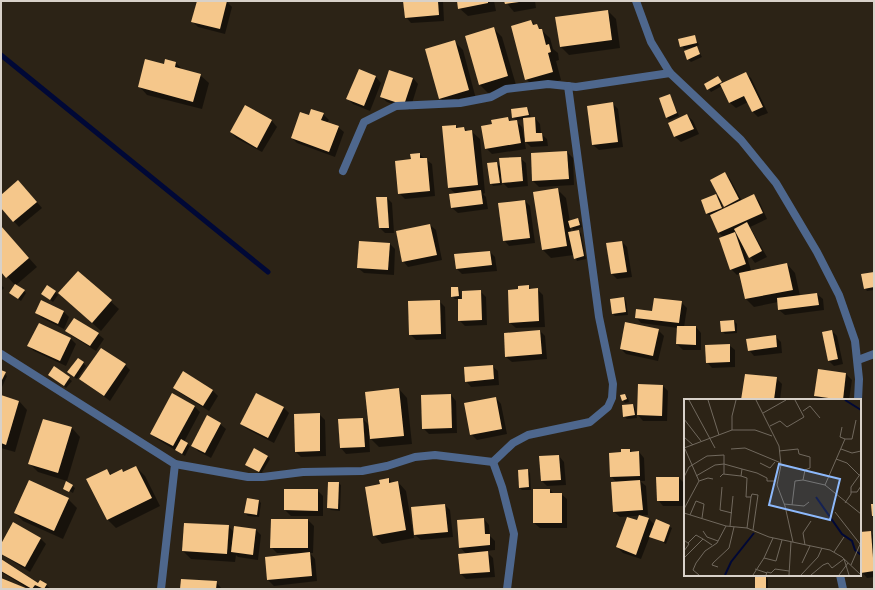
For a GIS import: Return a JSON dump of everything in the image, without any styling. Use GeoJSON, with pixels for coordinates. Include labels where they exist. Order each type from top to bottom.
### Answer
{"type":"FeatureCollection","features":[{"type":"Feature","properties":{"kind":"street"},"geometry":{"type":"LineString","coordinates":[[636,1],[651,42],[670,73],[741,140],[776,183],[817,252],[839,295],[855,341],[858,360],[858,399]]}},
{"type":"Feature","properties":{"kind":"street"},"geometry":{"type":"LineString","coordinates":[[343,171],[364,122],[396,106],[460,102],[490,97],[506,89],[548,84],[576,87],[670,73]]}},
{"type":"Feature","properties":{"kind":"street"},"geometry":{"type":"LineString","coordinates":[[493,462],[513,442],[528,435],[590,422],[608,407],[612,398],[613,384],[599,317],[568,86]]}},
{"type":"Feature","properties":{"kind":"street"},"geometry":{"type":"LineString","coordinates":[[1,354],[175,464],[248,477],[263,477],[303,472],[362,471],[387,466],[415,457],[436,455],[493,462]]}},
{"type":"Feature","properties":{"kind":"street"},"geometry":{"type":"LineString","coordinates":[[858,360],[874,354]]}},
{"type":"Feature","properties":{"kind":"street"},"geometry":{"type":"LineString","coordinates":[[493,462],[502,487],[514,534],[507,589]]}},
{"type":"Feature","properties":{"kind":"street"},"geometry":{"type":"LineString","coordinates":[[161,589],[175,464]]}},
{"type":"Feature","properties":{"kind":"street"},"geometry":{"type":"LineString","coordinates":[[840,576],[843,589]]}},
{"type":"Feature","properties":{"kind":"building"},"geometry":{"type":"Polygon","coordinates":[[[197,1],[227,1],[220,29],[191,22],[197,1]]]}},
{"type":"Feature","properties":{"kind":"building"},"geometry":{"type":"Polygon","coordinates":[[[403,1],[438,1],[439,15],[405,18],[403,1]]]}},
{"type":"Feature","properties":{"kind":"building"},"geometry":{"type":"Polygon","coordinates":[[[457,1],[488,1],[488,3],[458,9],[457,1]]]}},
{"type":"Feature","properties":{"kind":"building"},"geometry":{"type":"Polygon","coordinates":[[[504,1],[519,1],[519,2],[505,4],[504,1]]]}},
{"type":"Feature","properties":{"kind":"building"},"geometry":{"type":"Polygon","coordinates":[[[608,10],[612,40],[560,47],[555,17],[608,10]]]}},
{"type":"Feature","properties":{"kind":"building"},"geometry":{"type":"Polygon","coordinates":[[[531,20],[533,25],[537,24],[539,29],[542,29],[546,45],[549,44],[551,52],[548,53],[553,72],[525,80],[511,26],[531,20]]]}},
{"type":"Feature","properties":{"kind":"building"},"geometry":{"type":"Polygon","coordinates":[[[494,27],[508,76],[479,85],[465,36],[494,27]]]}},
{"type":"Feature","properties":{"kind":"building"},"geometry":{"type":"Polygon","coordinates":[[[695,35],[697,43],[680,47],[678,39],[695,35]]]}},
{"type":"Feature","properties":{"kind":"building"},"geometry":{"type":"Polygon","coordinates":[[[455,40],[469,90],[439,99],[425,49],[455,40]]]}},
{"type":"Feature","properties":{"kind":"building"},"geometry":{"type":"Polygon","coordinates":[[[697,46],[700,54],[687,60],[684,51],[697,46]]]}},
{"type":"Feature","properties":{"kind":"building"},"geometry":{"type":"Polygon","coordinates":[[[145,59],[164,64],[165,59],[176,62],[175,67],[201,74],[193,102],[138,87],[145,59]]]}},
{"type":"Feature","properties":{"kind":"building"},"geometry":{"type":"Polygon","coordinates":[[[359,69],[376,76],[364,106],[346,99],[359,69]]]}},
{"type":"Feature","properties":{"kind":"building"},"geometry":{"type":"Polygon","coordinates":[[[389,70],[413,78],[404,105],[380,97],[389,70]]]}},
{"type":"Feature","properties":{"kind":"building"},"geometry":{"type":"Polygon","coordinates":[[[746,72],[763,107],[752,112],[744,96],[729,103],[720,84],[746,72]]]}},
{"type":"Feature","properties":{"kind":"building"},"geometry":{"type":"Polygon","coordinates":[[[718,76],[722,82],[707,90],[704,84],[718,76]]]}},
{"type":"Feature","properties":{"kind":"building"},"geometry":{"type":"Polygon","coordinates":[[[670,94],[677,113],[666,118],[659,98],[670,94]]]}},
{"type":"Feature","properties":{"kind":"building"},"geometry":{"type":"Polygon","coordinates":[[[613,102],[618,142],[592,145],[587,106],[613,102]]]}},
{"type":"Feature","properties":{"kind":"building"},"geometry":{"type":"Polygon","coordinates":[[[245,105],[272,120],[257,148],[230,132],[245,105]]]}},
{"type":"Feature","properties":{"kind":"building"},"geometry":{"type":"Polygon","coordinates":[[[527,107],[529,115],[512,118],[511,109],[527,107]]]}},
{"type":"Feature","properties":{"kind":"building"},"geometry":{"type":"Polygon","coordinates":[[[311,109],[324,113],[321,120],[339,126],[329,152],[291,138],[300,112],[309,115],[311,109]]]}},
{"type":"Feature","properties":{"kind":"building"},"geometry":{"type":"Polygon","coordinates":[[[687,114],[694,129],[674,137],[668,123],[687,114]]]}},
{"type":"Feature","properties":{"kind":"building"},"geometry":{"type":"Polygon","coordinates":[[[508,117],[509,121],[517,120],[521,143],[485,149],[481,126],[492,124],[491,120],[508,117]]]}},
{"type":"Feature","properties":{"kind":"building"},"geometry":{"type":"Polygon","coordinates":[[[535,117],[536,133],[542,133],[543,141],[525,142],[523,118],[535,117]]]}},
{"type":"Feature","properties":{"kind":"building"},"geometry":{"type":"Polygon","coordinates":[[[456,125],[456,128],[464,127],[465,131],[472,130],[478,185],[448,188],[442,126],[456,125]]]}},
{"type":"Feature","properties":{"kind":"building"},"geometry":{"type":"Polygon","coordinates":[[[567,151],[569,179],[532,181],[531,153],[567,151]]]}},
{"type":"Feature","properties":{"kind":"building"},"geometry":{"type":"Polygon","coordinates":[[[420,153],[420,158],[427,158],[430,191],[398,194],[395,161],[411,159],[410,154],[420,153]]]}},
{"type":"Feature","properties":{"kind":"building"},"geometry":{"type":"Polygon","coordinates":[[[521,157],[523,181],[502,183],[499,158],[521,157]]]}},
{"type":"Feature","properties":{"kind":"building"},"geometry":{"type":"Polygon","coordinates":[[[497,162],[500,183],[490,184],[487,163],[497,162]]]}},
{"type":"Feature","properties":{"kind":"building"},"geometry":{"type":"Polygon","coordinates":[[[725,172],[739,199],[724,207],[710,180],[725,172]]]}},
{"type":"Feature","properties":{"kind":"building"},"geometry":{"type":"Polygon","coordinates":[[[18,180],[37,202],[13,222],[1,208],[1,195],[18,180]]]}},
{"type":"Feature","properties":{"kind":"building"},"geometry":{"type":"Polygon","coordinates":[[[558,188],[567,246],[542,250],[533,192],[558,188]]]}},
{"type":"Feature","properties":{"kind":"building"},"geometry":{"type":"Polygon","coordinates":[[[481,190],[483,204],[451,208],[449,194],[481,190]]]}},
{"type":"Feature","properties":{"kind":"building"},"geometry":{"type":"Polygon","coordinates":[[[716,194],[722,208],[706,214],[701,200],[716,194]]]}},
{"type":"Feature","properties":{"kind":"building"},"geometry":{"type":"Polygon","coordinates":[[[754,194],[763,213],[718,233],[710,215],[754,194]]]}},
{"type":"Feature","properties":{"kind":"building"},"geometry":{"type":"Polygon","coordinates":[[[376,197],[387,197],[389,228],[379,228],[376,197]]]}},
{"type":"Feature","properties":{"kind":"building"},"geometry":{"type":"Polygon","coordinates":[[[525,200],[530,238],[503,241],[498,203],[525,200]]]}},
{"type":"Feature","properties":{"kind":"building"},"geometry":{"type":"Polygon","coordinates":[[[578,218],[580,225],[570,228],[568,221],[578,218]]]}},
{"type":"Feature","properties":{"kind":"building"},"geometry":{"type":"Polygon","coordinates":[[[747,222],[762,251],[749,258],[734,229],[747,222]]]}},
{"type":"Feature","properties":{"kind":"building"},"geometry":{"type":"Polygon","coordinates":[[[430,224],[437,255],[402,262],[396,231],[430,224]]]}},
{"type":"Feature","properties":{"kind":"building"},"geometry":{"type":"Polygon","coordinates":[[[1,226],[29,258],[6,278],[1,272],[1,226]]]}},
{"type":"Feature","properties":{"kind":"building"},"geometry":{"type":"Polygon","coordinates":[[[579,230],[584,256],[574,259],[568,232],[579,230]]]}},
{"type":"Feature","properties":{"kind":"building"},"geometry":{"type":"Polygon","coordinates":[[[735,232],[746,264],[730,270],[719,238],[735,232]]]}},
{"type":"Feature","properties":{"kind":"building"},"geometry":{"type":"Polygon","coordinates":[[[359,241],[390,243],[388,270],[357,268],[359,241]]]}},
{"type":"Feature","properties":{"kind":"building"},"geometry":{"type":"Polygon","coordinates":[[[622,241],[627,272],[611,274],[606,243],[622,241]]]}},
{"type":"Feature","properties":{"kind":"building"},"geometry":{"type":"Polygon","coordinates":[[[490,251],[492,265],[456,269],[454,254],[490,251]]]}},
{"type":"Feature","properties":{"kind":"building"},"geometry":{"type":"Polygon","coordinates":[[[787,263],[793,290],[745,299],[739,273],[787,263]]]}},
{"type":"Feature","properties":{"kind":"building"},"geometry":{"type":"Polygon","coordinates":[[[78,271],[112,300],[92,323],[58,293],[78,271]]]}},
{"type":"Feature","properties":{"kind":"building"},"geometry":{"type":"Polygon","coordinates":[[[874,272],[874,287],[864,289],[861,274],[874,272]]]}},
{"type":"Feature","properties":{"kind":"building"},"geometry":{"type":"Polygon","coordinates":[[[15,284],[25,290],[18,299],[9,293],[15,284]]]}},
{"type":"Feature","properties":{"kind":"building"},"geometry":{"type":"Polygon","coordinates":[[[47,285],[56,291],[50,300],[41,294],[47,285]]]}},
{"type":"Feature","properties":{"kind":"building"},"geometry":{"type":"Polygon","coordinates":[[[529,285],[529,289],[538,288],[539,321],[509,323],[508,290],[518,289],[518,286],[529,285]]]}},
{"type":"Feature","properties":{"kind":"building"},"geometry":{"type":"Polygon","coordinates":[[[451,287],[458,287],[459,296],[451,297],[451,287]]]}},
{"type":"Feature","properties":{"kind":"building"},"geometry":{"type":"Polygon","coordinates":[[[481,290],[482,320],[458,321],[458,299],[462,299],[462,291],[481,290]]]}},
{"type":"Feature","properties":{"kind":"building"},"geometry":{"type":"Polygon","coordinates":[[[817,293],[819,305],[778,310],[777,298],[817,293]]]}},
{"type":"Feature","properties":{"kind":"building"},"geometry":{"type":"Polygon","coordinates":[[[624,297],[626,312],[612,314],[610,299],[624,297]]]}},
{"type":"Feature","properties":{"kind":"building"},"geometry":{"type":"Polygon","coordinates":[[[654,298],[682,301],[679,323],[635,318],[636,309],[652,311],[654,298]]]}},
{"type":"Feature","properties":{"kind":"building"},"geometry":{"type":"Polygon","coordinates":[[[41,300],[64,311],[58,324],[35,313],[41,300]]]}},
{"type":"Feature","properties":{"kind":"building"},"geometry":{"type":"Polygon","coordinates":[[[440,300],[441,334],[409,335],[408,301],[440,300]]]}},
{"type":"Feature","properties":{"kind":"building"},"geometry":{"type":"Polygon","coordinates":[[[74,318],[99,333],[90,346],[65,331],[74,318]]]}},
{"type":"Feature","properties":{"kind":"building"},"geometry":{"type":"Polygon","coordinates":[[[734,320],[735,331],[721,332],[720,321],[734,320]]]}},
{"type":"Feature","properties":{"kind":"building"},"geometry":{"type":"Polygon","coordinates":[[[625,322],[659,329],[653,356],[620,349],[625,322]]]}},
{"type":"Feature","properties":{"kind":"building"},"geometry":{"type":"Polygon","coordinates":[[[39,323],[71,338],[60,361],[27,346],[39,323]]]}},
{"type":"Feature","properties":{"kind":"building"},"geometry":{"type":"Polygon","coordinates":[[[677,326],[696,326],[696,345],[676,344],[677,326]]]}},
{"type":"Feature","properties":{"kind":"building"},"geometry":{"type":"Polygon","coordinates":[[[540,330],[542,354],[505,357],[504,333],[540,330]]]}},
{"type":"Feature","properties":{"kind":"building"},"geometry":{"type":"Polygon","coordinates":[[[832,330],[838,359],[828,361],[822,332],[832,330]]]}},
{"type":"Feature","properties":{"kind":"building"},"geometry":{"type":"Polygon","coordinates":[[[776,335],[777,347],[748,351],[746,339],[776,335]]]}},
{"type":"Feature","properties":{"kind":"building"},"geometry":{"type":"Polygon","coordinates":[[[730,344],[730,362],[706,363],[705,345],[730,344]]]}},
{"type":"Feature","properties":{"kind":"building"},"geometry":{"type":"Polygon","coordinates":[[[101,348],[126,364],[104,396],[79,379],[101,348]]]}},
{"type":"Feature","properties":{"kind":"building"},"geometry":{"type":"Polygon","coordinates":[[[78,358],[84,362],[74,377],[67,372],[78,358]]]}},
{"type":"Feature","properties":{"kind":"building"},"geometry":{"type":"Polygon","coordinates":[[[493,365],[494,379],[465,382],[464,367],[493,365]]]}},
{"type":"Feature","properties":{"kind":"building"},"geometry":{"type":"Polygon","coordinates":[[[54,366],[70,377],[64,386],[48,375],[54,366]]]}},
{"type":"Feature","properties":{"kind":"building"},"geometry":{"type":"Polygon","coordinates":[[[818,369],[846,373],[843,399],[814,396],[818,369]]]}},
{"type":"Feature","properties":{"kind":"building"},"geometry":{"type":"Polygon","coordinates":[[[1,370],[6,372],[1,382],[1,370]]]}},
{"type":"Feature","properties":{"kind":"building"},"geometry":{"type":"Polygon","coordinates":[[[183,371],[213,390],[203,406],[173,388],[183,371]]]}},
{"type":"Feature","properties":{"kind":"building"},"geometry":{"type":"Polygon","coordinates":[[[745,374],[777,377],[774,399],[741,399],[745,374]]]}},
{"type":"Feature","properties":{"kind":"building"},"geometry":{"type":"Polygon","coordinates":[[[638,384],[663,385],[662,416],[637,415],[638,384]]]}},
{"type":"Feature","properties":{"kind":"building"},"geometry":{"type":"Polygon","coordinates":[[[399,388],[404,436],[370,439],[365,392],[399,388]]]}},
{"type":"Feature","properties":{"kind":"building"},"geometry":{"type":"Polygon","coordinates":[[[172,393],[195,406],[173,446],[150,434],[172,393]]]}},
{"type":"Feature","properties":{"kind":"building"},"geometry":{"type":"Polygon","coordinates":[[[256,393],[284,407],[268,438],[240,424],[256,393]]]}},
{"type":"Feature","properties":{"kind":"building"},"geometry":{"type":"Polygon","coordinates":[[[451,394],[452,428],[422,429],[421,395],[451,394]]]}},
{"type":"Feature","properties":{"kind":"building"},"geometry":{"type":"Polygon","coordinates":[[[625,394],[627,399],[622,401],[620,395],[625,394]]]}},
{"type":"Feature","properties":{"kind":"building"},"geometry":{"type":"Polygon","coordinates":[[[1,395],[19,401],[6,445],[1,443],[1,395]]]}},
{"type":"Feature","properties":{"kind":"building"},"geometry":{"type":"Polygon","coordinates":[[[496,397],[502,429],[470,435],[464,403],[496,397]]]}},
{"type":"Feature","properties":{"kind":"building"},"geometry":{"type":"Polygon","coordinates":[[[633,404],[635,415],[623,417],[622,405],[633,404]]]}},
{"type":"Feature","properties":{"kind":"building"},"geometry":{"type":"Polygon","coordinates":[[[320,413],[320,451],[295,452],[294,414],[320,413]]]}},
{"type":"Feature","properties":{"kind":"building"},"geometry":{"type":"Polygon","coordinates":[[[207,415],[221,423],[205,453],[191,446],[207,415]]]}},
{"type":"Feature","properties":{"kind":"building"},"geometry":{"type":"Polygon","coordinates":[[[363,418],[365,447],[340,448],[338,419],[363,418]]]}},
{"type":"Feature","properties":{"kind":"building"},"geometry":{"type":"Polygon","coordinates":[[[43,419],[72,427],[58,473],[28,464],[43,419]]]}},
{"type":"Feature","properties":{"kind":"building"},"geometry":{"type":"Polygon","coordinates":[[[181,439],[188,443],[182,454],[175,450],[181,439]]]}},
{"type":"Feature","properties":{"kind":"building"},"geometry":{"type":"Polygon","coordinates":[[[254,448],[268,456],[259,472],[245,465],[254,448]]]}},
{"type":"Feature","properties":{"kind":"building"},"geometry":{"type":"Polygon","coordinates":[[[621,449],[630,449],[630,452],[639,451],[640,476],[610,477],[609,453],[621,452],[621,449]]]}},
{"type":"Feature","properties":{"kind":"building"},"geometry":{"type":"Polygon","coordinates":[[[559,455],[561,480],[541,481],[539,456],[559,455]]]}},
{"type":"Feature","properties":{"kind":"building"},"geometry":{"type":"Polygon","coordinates":[[[136,466],[152,498],[107,520],[86,479],[107,469],[110,475],[122,469],[123,472],[136,466]]]}},
{"type":"Feature","properties":{"kind":"building"},"geometry":{"type":"Polygon","coordinates":[[[528,469],[529,487],[519,488],[518,470],[528,469]]]}},
{"type":"Feature","properties":{"kind":"building"},"geometry":{"type":"Polygon","coordinates":[[[656,477],[679,477],[679,501],[657,501],[656,477]]]}},
{"type":"Feature","properties":{"kind":"building"},"geometry":{"type":"Polygon","coordinates":[[[389,478],[389,483],[398,481],[406,530],[373,536],[365,487],[380,484],[379,480],[389,478]]]}},
{"type":"Feature","properties":{"kind":"building"},"geometry":{"type":"Polygon","coordinates":[[[29,480],[69,498],[54,531],[14,513],[29,480]]]}},
{"type":"Feature","properties":{"kind":"building"},"geometry":{"type":"Polygon","coordinates":[[[640,480],[643,510],[613,512],[611,482],[640,480]]]}},
{"type":"Feature","properties":{"kind":"building"},"geometry":{"type":"Polygon","coordinates":[[[66,481],[73,485],[69,492],[63,489],[66,481]]]}},
{"type":"Feature","properties":{"kind":"building"},"geometry":{"type":"Polygon","coordinates":[[[328,482],[339,482],[338,509],[327,508],[328,482]]]}},
{"type":"Feature","properties":{"kind":"building"},"geometry":{"type":"Polygon","coordinates":[[[284,489],[318,489],[318,511],[284,510],[284,489]]]}},
{"type":"Feature","properties":{"kind":"building"},"geometry":{"type":"Polygon","coordinates":[[[533,489],[550,489],[550,493],[562,493],[562,523],[533,523],[533,489]]]}},
{"type":"Feature","properties":{"kind":"building"},"geometry":{"type":"Polygon","coordinates":[[[247,498],[259,500],[257,515],[244,513],[247,498]]]}},
{"type":"Feature","properties":{"kind":"building"},"geometry":{"type":"Polygon","coordinates":[[[445,504],[448,532],[414,535],[411,507],[445,504]]]}},
{"type":"Feature","properties":{"kind":"building"},"geometry":{"type":"Polygon","coordinates":[[[871,504],[874,504],[874,516],[872,516],[871,504]]]}},
{"type":"Feature","properties":{"kind":"building"},"geometry":{"type":"Polygon","coordinates":[[[639,515],[649,518],[636,555],[616,547],[627,517],[637,520],[639,515]]]}},
{"type":"Feature","properties":{"kind":"building"},"geometry":{"type":"Polygon","coordinates":[[[484,518],[485,534],[490,534],[490,545],[459,548],[457,520],[484,518]]]}},
{"type":"Feature","properties":{"kind":"building"},"geometry":{"type":"Polygon","coordinates":[[[271,519],[308,519],[308,548],[270,548],[271,519]]]}},
{"type":"Feature","properties":{"kind":"building"},"geometry":{"type":"Polygon","coordinates":[[[656,519],[670,525],[664,542],[649,537],[656,519]]]}},
{"type":"Feature","properties":{"kind":"building"},"geometry":{"type":"Polygon","coordinates":[[[13,522],[41,538],[25,567],[1,554],[1,544],[13,522]]]}},
{"type":"Feature","properties":{"kind":"building"},"geometry":{"type":"Polygon","coordinates":[[[184,523],[229,525],[227,554],[182,551],[184,523]]]}},
{"type":"Feature","properties":{"kind":"building"},"geometry":{"type":"Polygon","coordinates":[[[234,526],[256,529],[253,555],[231,552],[234,526]]]}},
{"type":"Feature","properties":{"kind":"building"},"geometry":{"type":"Polygon","coordinates":[[[871,531],[874,571],[861,573],[861,532],[871,531]]]}},
{"type":"Feature","properties":{"kind":"building"},"geometry":{"type":"Polygon","coordinates":[[[488,551],[490,572],[460,574],[458,554],[488,551]]]}},
{"type":"Feature","properties":{"kind":"building"},"geometry":{"type":"Polygon","coordinates":[[[310,552],[312,576],[267,580],[265,557],[310,552]]]}},
{"type":"Feature","properties":{"kind":"building"},"geometry":{"type":"Polygon","coordinates":[[[1,559],[38,583],[40,580],[47,584],[44,589],[35,585],[32,589],[1,571],[1,559]]]}},
{"type":"Feature","properties":{"kind":"building"},"geometry":{"type":"Polygon","coordinates":[[[755,576],[766,576],[766,589],[755,589],[755,576]]]}},
{"type":"Feature","properties":{"kind":"building"},"geometry":{"type":"Polygon","coordinates":[[[1,578],[28,589],[1,589],[1,578]]]}},
{"type":"Feature","properties":{"kind":"building"},"geometry":{"type":"Polygon","coordinates":[[[181,579],[217,581],[216,589],[180,589],[181,579]]]}},
{"type":"Feature","properties":{"kind":"waterway"},"geometry":{"type":"LineString","coordinates":[[1,55],[268,272]]}}]}
